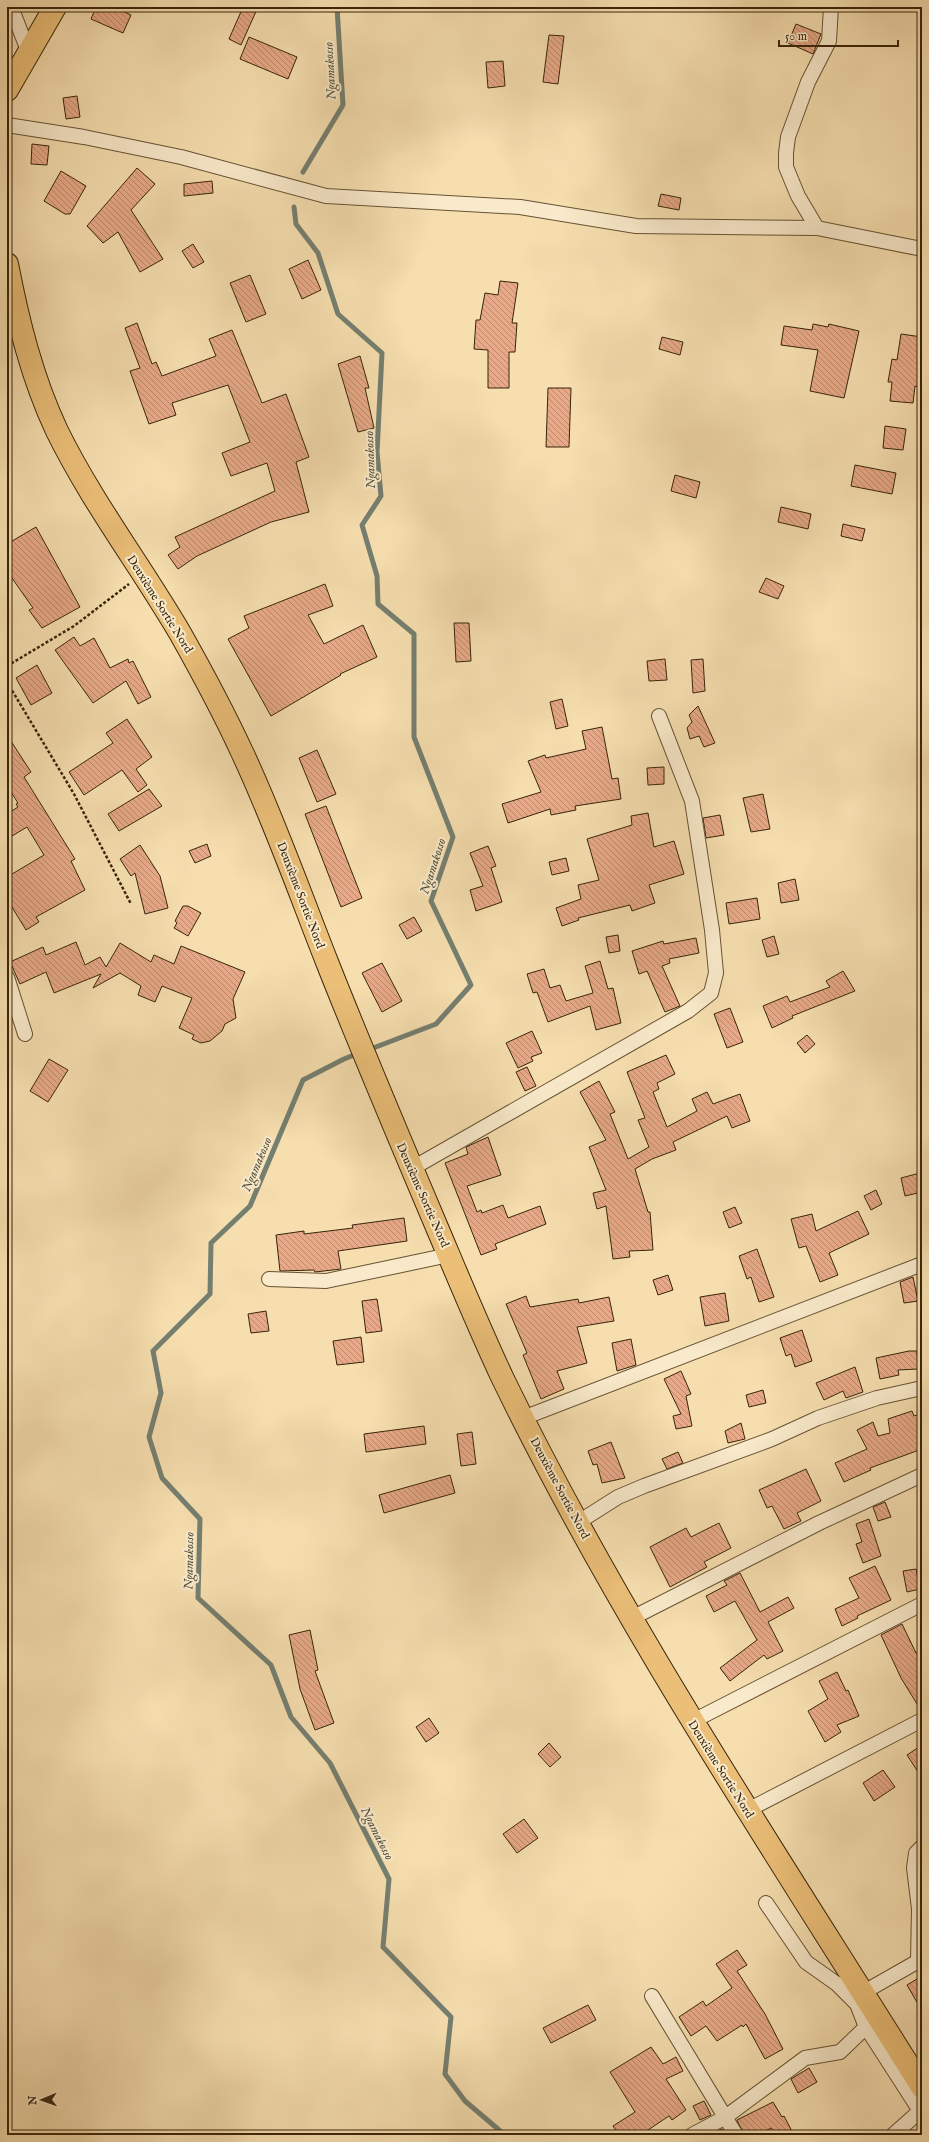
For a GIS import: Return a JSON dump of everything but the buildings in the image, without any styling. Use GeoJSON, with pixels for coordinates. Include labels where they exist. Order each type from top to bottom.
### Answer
{"type":"FeatureCollection","features":[{"type":"Feature","properties":{"kind":"main road"},"geometry":{"type":"LineString","coordinates":[[7,93],[55,7]]}},
{"type":"Feature","properties":{"kind":"main road","name":"Deuxième Sortie Nord"},"geometry":{"type":"LineString","coordinates":[[7,264],[17,318],[26,349],[39,388],[56,429],[82,476],[183,638],[224,713],[257,783],[411,1169],[500,1373],[578,1524],[692,1722],[746,1811],[864,1992],[921,2083]]}},
{"type":"Feature","properties":{"kind":"street"},"geometry":{"type":"LineString","coordinates":[[11,7],[29,53]]}},
{"type":"Feature","properties":{"kind":"street"},"geometry":{"type":"LineString","coordinates":[[818,228],[798,196],[786,167],[786,153],[788,137],[806,88],[829,42],[831,7]]}},
{"type":"Feature","properties":{"kind":"street"},"geometry":{"type":"LineString","coordinates":[[7,125],[84,137],[181,157],[326,196],[520,207],[636,226],[818,228],[922,249]]}},
{"type":"Feature","properties":{"kind":"street"},"geometry":{"type":"LineString","coordinates":[[411,1169],[688,1011],[711,993],[716,973],[712,930],[692,801],[659,716]]}},
{"type":"Feature","properties":{"kind":"street"},"geometry":{"type":"LineString","coordinates":[[7,977],[25,1034]]}},
{"type":"Feature","properties":{"kind":"street"},"geometry":{"type":"LineString","coordinates":[[270,1278],[326,1280],[449,1255]]}},
{"type":"Feature","properties":{"kind":"street"},"geometry":{"type":"LineString","coordinates":[[523,1418],[922,1264]]}},
{"type":"Feature","properties":{"kind":"street"},"geometry":{"type":"LineString","coordinates":[[578,1524],[618,1497],[644,1486],[772,1439],[818,1418],[877,1398],[922,1388]]}},
{"type":"Feature","properties":{"kind":"street"},"geometry":{"type":"LineString","coordinates":[[632,1618],[819,1523],[922,1475]]}},
{"type":"Feature","properties":{"kind":"street"},"geometry":{"type":"LineString","coordinates":[[692,1722],[922,1604]]}},
{"type":"Feature","properties":{"kind":"street"},"geometry":{"type":"LineString","coordinates":[[746,1811],[922,1720]]}},
{"type":"Feature","properties":{"kind":"street"},"geometry":{"type":"LineString","coordinates":[[864,1992],[920,1960],[919,1909],[914,1868],[916,1853],[922,1847]]}},
{"type":"Feature","properties":{"kind":"street"},"geometry":{"type":"LineString","coordinates":[[766,1902],[806,1962],[837,1984],[857,2004],[866,2027],[921,2113],[893,2135]]}},
{"type":"Feature","properties":{"kind":"street"},"geometry":{"type":"LineString","coordinates":[[652,1996],[694,2062],[724,2118],[736,2135]]}},
{"type":"Feature","properties":{"kind":"street"},"geometry":{"type":"LineString","coordinates":[[692,2135],[724,2118],[805,2058],[840,2052],[866,2027]]}},
{"type":"Feature","properties":{"kind":"path"},"geometry":{"type":"LineString","coordinates":[[7,666],[74,626],[142,574]]}},
{"type":"Feature","properties":{"kind":"path"},"geometry":{"type":"LineString","coordinates":[[7,682],[74,794],[131,904]]}},
{"type":"Feature","properties":{"kind":"waterway","name":"Ngamakosso"},"geometry":{"type":"LineString","coordinates":[[303,172],[343,105],[337,7]]}},
{"type":"Feature","properties":{"kind":"waterway","name":"Ngamakosso"},"geometry":{"type":"LineString","coordinates":[[294,207],[296,224],[318,253],[338,314],[382,353],[377,452],[381,496],[362,525],[377,576],[378,604],[414,634],[414,737],[453,837],[431,901],[471,985],[436,1024],[368,1050]]}},
{"type":"Feature","properties":{"kind":"waterway","name":"Ngamakosso"},"geometry":{"type":"LineString","coordinates":[[359,1053],[303,1080],[250,1206],[211,1243],[210,1294],[153,1351],[161,1393],[149,1437],[162,1478],[200,1519],[198,1598],[271,1665],[291,1717],[330,1763],[389,1879],[383,1947],[451,2017],[445,2074],[465,2101],[505,2135]]}}]}
